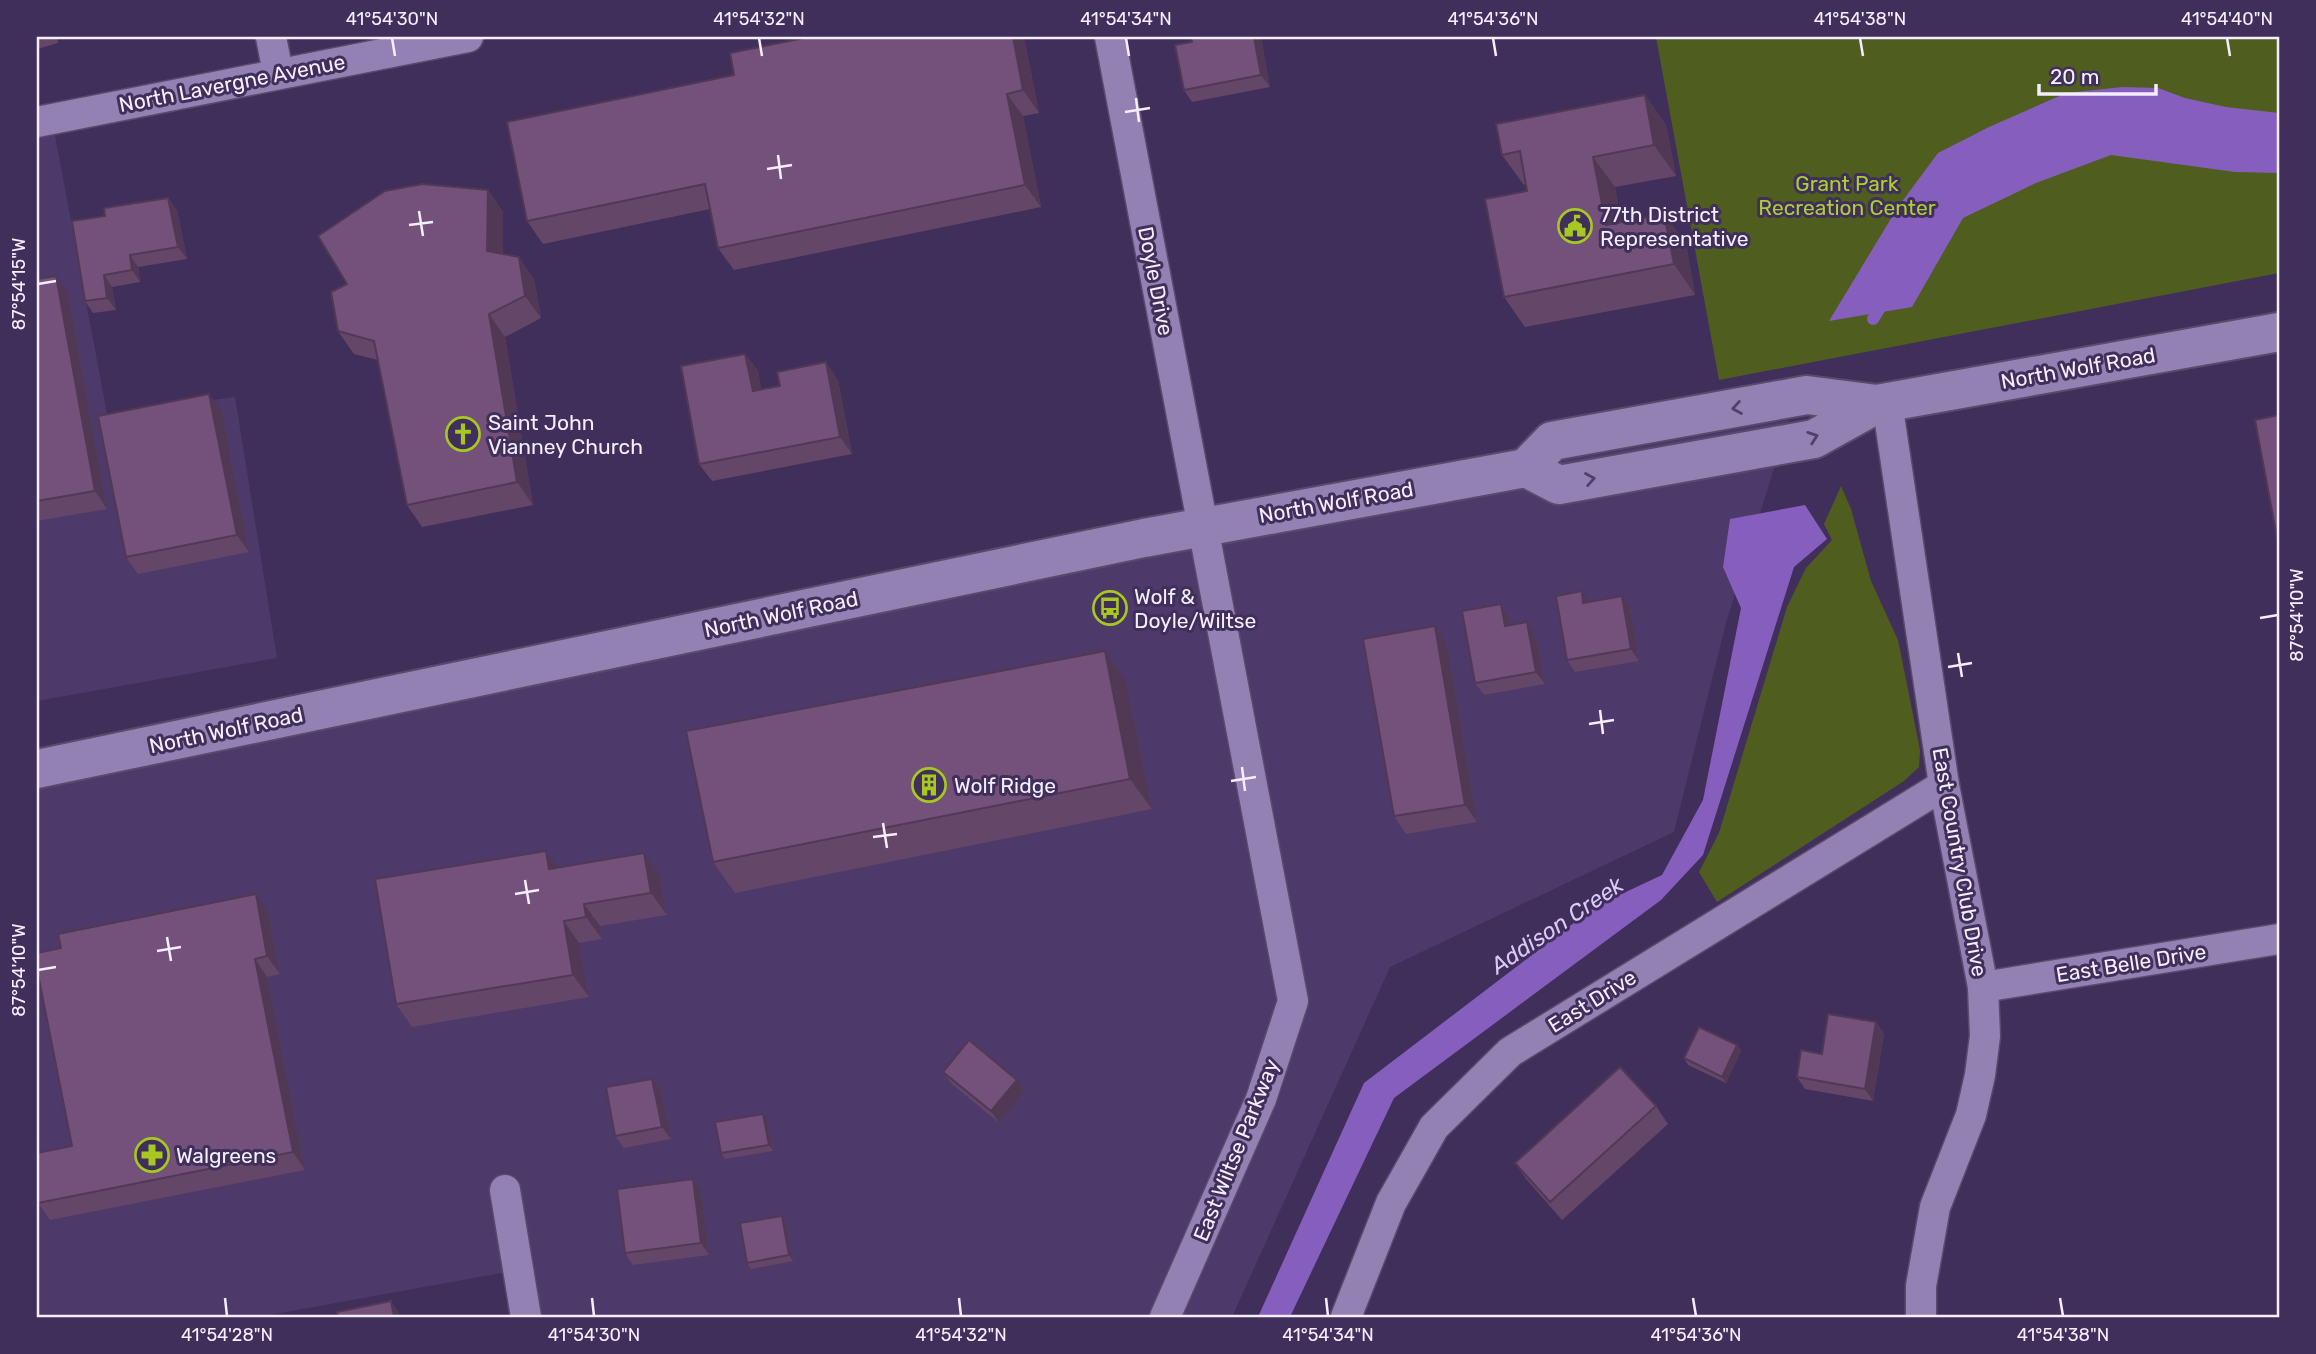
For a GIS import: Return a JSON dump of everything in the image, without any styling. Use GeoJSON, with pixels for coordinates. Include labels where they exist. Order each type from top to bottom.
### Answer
{"type":"FeatureCollection","features":[{"type":"Feature","properties":{"kind":"main road","name":"North Wolf Road"},"geometry":{"type":"LineString","coordinates":[[37,769],[1202,526],[1526,468],[1559,485],[1814,439],[1882,403],[2279,332]]}},
{"type":"Feature","properties":{"kind":"street"},"geometry":{"type":"LineString","coordinates":[[271,37],[278,73]]}},
{"type":"Feature","properties":{"kind":"street","name":"North Lavergne Avenue"},"geometry":{"type":"LineString","coordinates":[[37,122],[468,37]]}},
{"type":"Feature","properties":{"kind":"street","name":"Doyle Drive"},"geometry":{"type":"LineString","coordinates":[[1110,37],[1202,526]]}},
{"type":"Feature","properties":{"kind":"street","name":"East Country Club Drive"},"geometry":{"type":"LineString","coordinates":[[1882,403],[1944,785],[1983,987],[1985,1036],[1980,1075],[1971,1115],[1935,1207],[1921,1286],[1921,1317]]}},
{"type":"Feature","properties":{"kind":"street","name":"East Wiltse Parkway"},"geometry":{"type":"LineString","coordinates":[[1165,1317],[1261,1099],[1293,1001],[1202,526]]}},
{"type":"Feature","properties":{"kind":"street","name":"East Drive"},"geometry":{"type":"LineString","coordinates":[[1346,1317],[1391,1203],[1434,1127],[1510,1052],[1944,785]]}},
{"type":"Feature","properties":{"kind":"street","name":"East Belle Drive"},"geometry":{"type":"LineString","coordinates":[[1983,987],[2279,939]]}},
{"type":"Feature","properties":{"kind":"street"},"geometry":{"type":"LineString","coordinates":[[505,1190],[526,1317]]}},
{"type":"Feature","properties":{"kind":"shaded area"},"geometry":{"type":"Polygon","coordinates":[[[2123,87],[2158,88],[2185,98],[2226,107],[2279,113],[2279,173],[2235,172],[2111,155],[2036,183],[1963,218],[1912,307],[1829,321],[1898,207],[1938,153],[2066,93],[2123,87]]]}},
{"type":"Feature","properties":{"kind":"shaded area"},"geometry":{"type":"Polygon","coordinates":[[[52,119],[107,414],[235,397],[277,658],[37,701],[37,122],[52,119]]]}},
{"type":"Feature","properties":{"kind":"shaded area"},"geometry":{"type":"Polygon","coordinates":[[[1789,420],[1726,623],[1674,832],[1390,967],[1232,1317],[526,1317],[518,1270],[258,1317],[37,1317],[37,759],[1202,526],[1789,420]]]}},
{"type":"Feature","properties":{"kind":"shaded area"},"geometry":{"type":"Polygon","coordinates":[[[1805,505],[1827,539],[1794,567],[1703,855],[1661,900],[1394,1098],[1290,1317],[1258,1317],[1364,1083],[1596,906],[1662,875],[1703,800],[1741,608],[1723,567],[1730,519],[1805,505]]]}},
{"type":"Feature","properties":{"kind":"green space","name":"Grant Park Recreation Center"},"geometry":{"type":"Polygon","coordinates":[[[1656,37],[2279,37],[2279,273],[1719,380],[1656,37]]]}},
{"type":"Feature","properties":{"kind":"green space"},"geometry":{"type":"Polygon","coordinates":[[[1841,486],[1851,509],[1871,581],[1898,640],[1920,750],[1919,767],[1904,781],[1717,902],[1699,872],[1719,833],[1787,607],[1806,568],[1832,540],[1824,524],[1841,486]]]}},
{"type":"Feature","properties":{"kind":"building"},"geometry":{"type":"Polygon","coordinates":[[[809,37],[1013,37],[1023,90],[1007,94],[1025,185],[718,248],[705,184],[527,221],[507,122],[734,75],[730,53],[809,37]]]}},
{"type":"Feature","properties":{"kind":"building"},"geometry":{"type":"Polygon","coordinates":[[[1191,37],[1254,37],[1261,75],[1184,90],[1175,45],[1192,42],[1191,37]]]}},
{"type":"Feature","properties":{"kind":"building"},"geometry":{"type":"Polygon","coordinates":[[[1645,95],[1654,145],[1593,157],[1606,225],[1664,214],[1674,264],[1504,297],[1485,199],[1527,191],[1520,151],[1502,155],[1496,124],[1645,95]]]}},
{"type":"Feature","properties":{"kind":"building","name":"Saint John Vianney Church"},"geometry":{"type":"Polygon","coordinates":[[[422,184],[488,190],[487,251],[519,257],[525,296],[489,314],[517,482],[407,505],[374,341],[338,331],[331,292],[347,284],[318,236],[385,191],[422,184]]]}},
{"type":"Feature","properties":{"kind":"building"},"geometry":{"type":"Polygon","coordinates":[[[168,198],[178,247],[130,255],[132,270],[104,275],[107,298],[85,301],[72,221],[105,216],[104,208],[168,198]]]}},
{"type":"Feature","properties":{"kind":"building"},"geometry":{"type":"Polygon","coordinates":[[[56,276],[95,491],[37,501],[37,279],[56,276]]]}},
{"type":"Feature","properties":{"kind":"building"},"geometry":{"type":"Polygon","coordinates":[[[745,354],[753,391],[780,386],[777,372],[826,362],[840,437],[699,464],[681,366],[745,354]]]}},
{"type":"Feature","properties":{"kind":"building"},"geometry":{"type":"Polygon","coordinates":[[[209,394],[237,535],[126,557],[98,416],[209,394]]]}},
{"type":"Feature","properties":{"kind":"building"},"geometry":{"type":"Polygon","coordinates":[[[2279,415],[2279,548],[2255,420],[2279,415]]]}},
{"type":"Feature","properties":{"kind":"building"},"geometry":{"type":"Polygon","coordinates":[[[1582,591],[1583,603],[1622,596],[1631,649],[1567,660],[1556,596],[1582,591]]]}},
{"type":"Feature","properties":{"kind":"building"},"geometry":{"type":"Polygon","coordinates":[[[1501,604],[1505,626],[1527,622],[1536,672],[1475,683],[1462,611],[1501,604]]]}},
{"type":"Feature","properties":{"kind":"building"},"geometry":{"type":"Polygon","coordinates":[[[1435,626],[1465,805],[1394,816],[1363,639],[1435,626]]]}},
{"type":"Feature","properties":{"kind":"building","name":"Wolf Ridge"},"geometry":{"type":"Polygon","coordinates":[[[1105,651],[1130,779],[713,862],[686,731],[1105,651]]]}},
{"type":"Feature","properties":{"kind":"building"},"geometry":{"type":"Polygon","coordinates":[[[546,851],[549,869],[644,853],[651,893],[584,904],[586,917],[564,921],[573,975],[396,1004],[375,879],[546,851]]]}},
{"type":"Feature","properties":{"kind":"building","name":"Walgreens"},"geometry":{"type":"Polygon","coordinates":[[[256,894],[267,956],[255,959],[293,1152],[38,1203],[37,1153],[72,1146],[37,969],[37,953],[61,948],[58,934],[256,894]]]}},
{"type":"Feature","properties":{"kind":"building"},"geometry":{"type":"Polygon","coordinates":[[[1828,1014],[1876,1022],[1865,1089],[1797,1077],[1801,1050],[1822,1054],[1828,1014]]]}},
{"type":"Feature","properties":{"kind":"building"},"geometry":{"type":"Polygon","coordinates":[[[1699,1027],[1737,1045],[1722,1077],[1684,1058],[1699,1027]]]}},
{"type":"Feature","properties":{"kind":"building"},"geometry":{"type":"Polygon","coordinates":[[[969,1040],[1017,1080],[991,1111],[943,1072],[969,1040]]]}},
{"type":"Feature","properties":{"kind":"building"},"geometry":{"type":"Polygon","coordinates":[[[1620,1067],[1656,1106],[1550,1202],[1515,1163],[1620,1067]]]}},
{"type":"Feature","properties":{"kind":"building"},"geometry":{"type":"Polygon","coordinates":[[[652,1079],[662,1127],[615,1136],[606,1087],[652,1079]]]}},
{"type":"Feature","properties":{"kind":"building"},"geometry":{"type":"Polygon","coordinates":[[[763,1114],[769,1145],[721,1153],[715,1122],[763,1114]]]}},
{"type":"Feature","properties":{"kind":"building"},"geometry":{"type":"Polygon","coordinates":[[[693,1179],[701,1243],[625,1253],[617,1189],[693,1179]]]}},
{"type":"Feature","properties":{"kind":"building"},"geometry":{"type":"Polygon","coordinates":[[[782,1216],[789,1255],[747,1263],[740,1223],[782,1216]]]}},
{"type":"Feature","properties":{"kind":"building"},"geometry":{"type":"Polygon","coordinates":[[[391,1301],[394,1317],[338,1317],[337,1312],[391,1301]]]}},
{"type":"Feature","properties":{"kind":"waterway","name":"Addison Creek"},"geometry":{"type":"LineString","coordinates":[[1873,319],[1884,301]]}},
{"type":"Feature","properties":{"kind":"place","name":"77th District Representative"},"geometry":{"type":"Point","coordinates":[1575,226]}},
{"type":"Feature","properties":{"kind":"place","name":"Saint John Vianney Church"},"geometry":{"type":"Point","coordinates":[463,434]}},
{"type":"Feature","properties":{"kind":"place","name":"Wolf & Doyle/Wiltse"},"geometry":{"type":"Point","coordinates":[1110,608]}},
{"type":"Feature","properties":{"kind":"place","name":"Wolf Ridge"},"geometry":{"type":"Point","coordinates":[929,785]}},
{"type":"Feature","properties":{"kind":"place","name":"Walgreens"},"geometry":{"type":"Point","coordinates":[152,1155]}}]}
